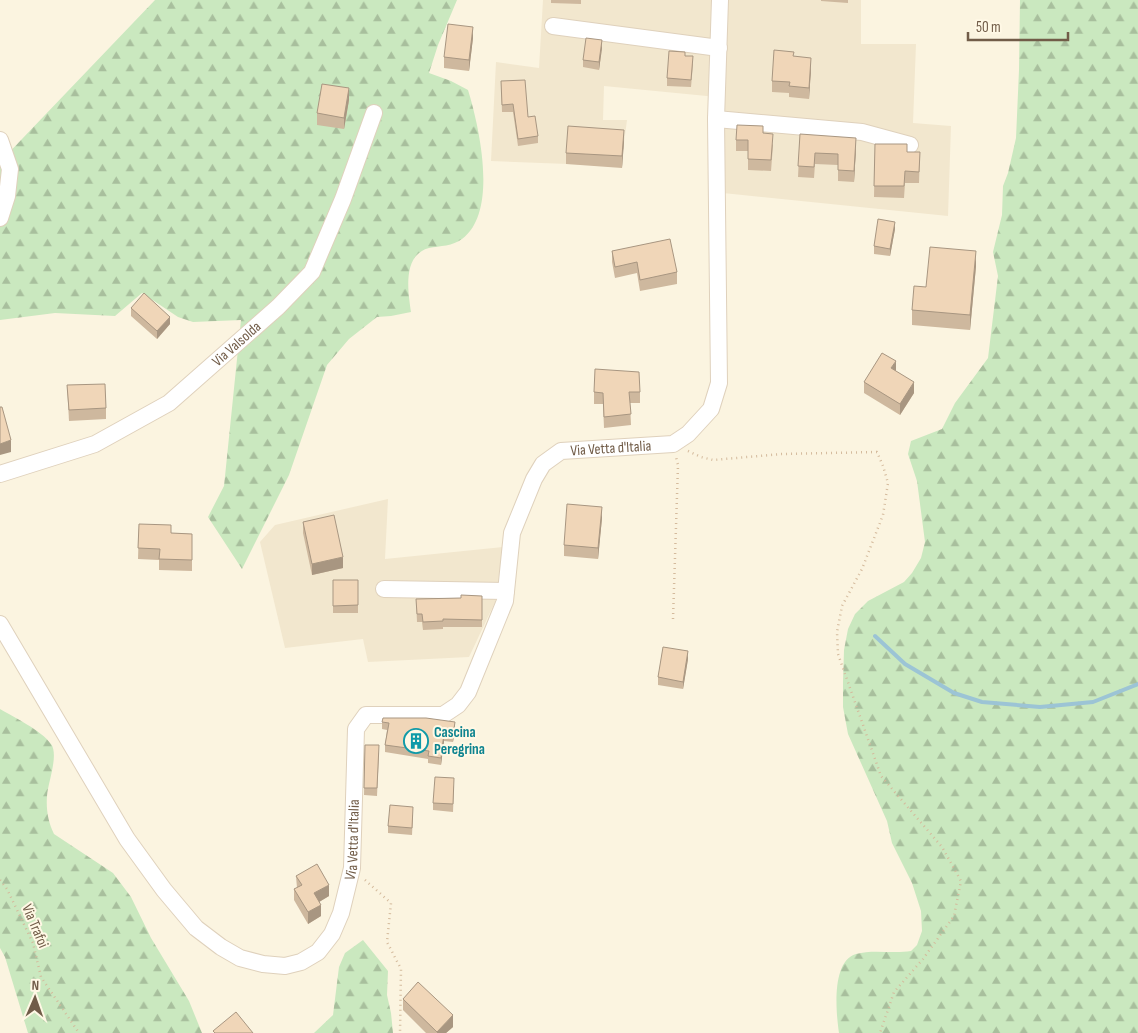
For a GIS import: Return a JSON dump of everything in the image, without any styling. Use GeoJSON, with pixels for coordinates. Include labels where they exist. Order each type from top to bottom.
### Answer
{"type":"FeatureCollection","features":[{"type":"Feature","properties":{"kind":"street","name":"Via Vetta d'Italia"},"geometry":{"type":"LineString","coordinates":[[0,624],[128,839],[164,890],[196,928],[221,947],[240,958],[262,964],[285,966],[301,962],[318,952],[332,934],[341,913],[352,868],[356,729],[366,715],[443,715],[458,705],[468,692],[505,601],[512,533],[534,479],[543,464],[561,451],[673,444],[688,434],[711,409],[719,383],[716,119],[720,0]]}},
{"type":"Feature","properties":{"kind":"street"},"geometry":{"type":"LineString","coordinates":[[553,26],[719,48]]}},
{"type":"Feature","properties":{"kind":"street","name":"Via Valsolda"},"geometry":{"type":"LineString","coordinates":[[0,474],[95,444],[169,404],[278,307],[312,272],[343,199],[374,113]]}},
{"type":"Feature","properties":{"kind":"street"},"geometry":{"type":"LineString","coordinates":[[716,119],[862,132],[910,145]]}},
{"type":"Feature","properties":{"kind":"street"},"geometry":{"type":"LineString","coordinates":[[0,140],[10,168],[7,196],[0,218]]}},
{"type":"Feature","properties":{"kind":"street"},"geometry":{"type":"LineString","coordinates":[[384,589],[506,591]]}},
{"type":"Feature","properties":{"kind":"path","name":"Via Vetta d'Italia"},"geometry":{"type":"LineString","coordinates":[[673,444],[700,457],[713,460],[782,454],[877,452],[883,466],[888,484],[883,516],[862,569],[842,606],[837,632],[838,654],[858,716],[881,776],[942,847],[961,881],[954,916],[923,959],[894,992],[880,1033]]}},
{"type":"Feature","properties":{"kind":"path"},"geometry":{"type":"LineString","coordinates":[[673,444],[678,466],[673,619]]}},
{"type":"Feature","properties":{"kind":"path"},"geometry":{"type":"LineString","coordinates":[[352,868],[391,903],[387,942],[401,969],[400,1033]]}},
{"type":"Feature","properties":{"kind":"path","name":"Via Trafoi"},"geometry":{"type":"LineString","coordinates":[[0,880],[7,889],[33,943],[41,977],[79,1033]]}},
{"type":"Feature","properties":{"kind":"shaded area"},"geometry":{"type":"Polygon","coordinates":[[[543,0],[861,0],[861,44],[916,44],[913,123],[951,126],[948,216],[723,193],[717,97],[604,86],[603,120],[627,120],[621,166],[491,161],[496,62],[539,68],[543,0]]]}},
{"type":"Feature","properties":{"kind":"shaded area"},"geometry":{"type":"Polygon","coordinates":[[[388,499],[385,559],[503,547],[495,602],[469,657],[368,662],[363,639],[285,648],[260,542],[275,525],[388,499]]]}},
{"type":"Feature","properties":{"kind":"green space"},"geometry":{"type":"Polygon","coordinates":[[[155,0],[457,0],[438,45],[429,73],[468,90],[481,146],[483,189],[480,209],[473,226],[462,239],[455,243],[429,248],[420,252],[414,258],[408,285],[411,312],[377,317],[349,339],[327,365],[289,475],[242,569],[208,517],[224,486],[241,320],[193,322],[178,317],[142,293],[115,316],[55,313],[0,320],[0,162],[155,0]]]}},
{"type":"Feature","properties":{"kind":"green space"},"geometry":{"type":"Polygon","coordinates":[[[1020,0],[1138,0],[1138,1033],[839,1033],[836,1001],[842,966],[856,954],[911,951],[917,945],[922,931],[921,911],[912,883],[892,843],[887,821],[848,734],[843,707],[844,650],[848,629],[855,614],[868,601],[904,582],[921,558],[925,542],[917,481],[908,454],[911,441],[942,429],[955,403],[988,358],[998,276],[993,252],[1002,215],[1003,186],[1016,138],[1020,0]]]}},
{"type":"Feature","properties":{"kind":"green space"},"geometry":{"type":"Polygon","coordinates":[[[0,709],[34,729],[51,744],[54,762],[47,796],[47,806],[54,834],[113,873],[131,897],[151,938],[189,1001],[202,1033],[28,1033],[5,957],[0,948],[0,709]]]}},
{"type":"Feature","properties":{"kind":"green space"},"geometry":{"type":"Polygon","coordinates":[[[363,940],[388,971],[387,995],[393,1033],[314,1033],[333,1015],[339,967],[345,953],[363,940]]]}},
{"type":"Feature","properties":{"kind":"building"},"geometry":{"type":"Polygon","coordinates":[[[448,24],[473,27],[469,60],[444,57],[448,24]]]}},
{"type":"Feature","properties":{"kind":"building"},"geometry":{"type":"Polygon","coordinates":[[[586,38],[602,40],[599,62],[583,60],[586,38]]]}},
{"type":"Feature","properties":{"kind":"building"},"geometry":{"type":"Polygon","coordinates":[[[774,50],[794,52],[793,56],[811,58],[809,88],[789,86],[790,82],[772,81],[774,50]]]}},
{"type":"Feature","properties":{"kind":"building"},"geometry":{"type":"Polygon","coordinates":[[[669,51],[685,52],[685,56],[693,56],[691,80],[667,78],[669,51]]]}},
{"type":"Feature","properties":{"kind":"building"},"geometry":{"type":"Polygon","coordinates":[[[525,80],[528,117],[535,116],[538,136],[518,139],[513,104],[502,105],[501,81],[525,80]]]}},
{"type":"Feature","properties":{"kind":"building"},"geometry":{"type":"Polygon","coordinates":[[[322,84],[349,88],[344,118],[317,113],[322,84]]]}},
{"type":"Feature","properties":{"kind":"building"},"geometry":{"type":"Polygon","coordinates":[[[737,125],[763,126],[763,133],[773,134],[771,160],[748,159],[748,140],[736,140],[737,125]]]}},
{"type":"Feature","properties":{"kind":"building"},"geometry":{"type":"Polygon","coordinates":[[[568,126],[624,130],[622,156],[566,153],[568,126]]]}},
{"type":"Feature","properties":{"kind":"building"},"geometry":{"type":"Polygon","coordinates":[[[800,134],[856,138],[854,171],[838,170],[838,154],[815,153],[814,167],[798,166],[800,134]]]}},
{"type":"Feature","properties":{"kind":"building"},"geometry":{"type":"Polygon","coordinates":[[[875,144],[907,144],[907,152],[920,152],[919,172],[905,171],[904,186],[874,186],[875,144]]]}},
{"type":"Feature","properties":{"kind":"building"},"geometry":{"type":"Polygon","coordinates":[[[878,219],[895,222],[890,249],[874,246],[878,219]]]}},
{"type":"Feature","properties":{"kind":"building"},"geometry":{"type":"Polygon","coordinates":[[[670,239],[677,272],[640,280],[637,262],[615,267],[612,251],[670,239]]]}},
{"type":"Feature","properties":{"kind":"building"},"geometry":{"type":"Polygon","coordinates":[[[930,247],[976,251],[970,315],[912,310],[914,286],[926,287],[930,247]]]}},
{"type":"Feature","properties":{"kind":"building"},"geometry":{"type":"Polygon","coordinates":[[[144,293],[170,317],[157,331],[131,308],[144,293]]]}},
{"type":"Feature","properties":{"kind":"building"},"geometry":{"type":"Polygon","coordinates":[[[882,353],[896,361],[891,368],[914,382],[900,404],[864,382],[882,353]]]}},
{"type":"Feature","properties":{"kind":"building"},"geometry":{"type":"Polygon","coordinates":[[[595,369],[639,372],[640,392],[629,392],[631,414],[604,417],[603,393],[594,392],[595,369]]]}},
{"type":"Feature","properties":{"kind":"building"},"geometry":{"type":"Polygon","coordinates":[[[105,384],[106,408],[69,410],[67,385],[105,384]]]}},
{"type":"Feature","properties":{"kind":"building"},"geometry":{"type":"Polygon","coordinates":[[[0,407],[2,407],[11,440],[0,444],[0,407]]]}},
{"type":"Feature","properties":{"kind":"building"},"geometry":{"type":"Polygon","coordinates":[[[567,504],[602,507],[598,548],[564,545],[567,504]]]}},
{"type":"Feature","properties":{"kind":"building"},"geometry":{"type":"Polygon","coordinates":[[[334,515],[343,557],[312,564],[303,522],[334,515]]]}},
{"type":"Feature","properties":{"kind":"building"},"geometry":{"type":"Polygon","coordinates":[[[139,524],[171,525],[171,533],[192,534],[192,560],[159,559],[160,549],[138,548],[139,524]]]}},
{"type":"Feature","properties":{"kind":"building"},"geometry":{"type":"Polygon","coordinates":[[[333,580],[358,580],[358,605],[333,606],[333,580]]]}},
{"type":"Feature","properties":{"kind":"building"},"geometry":{"type":"Polygon","coordinates":[[[461,595],[482,596],[482,620],[443,619],[443,621],[423,622],[422,614],[417,614],[416,599],[461,598],[461,595]]]}},
{"type":"Feature","properties":{"kind":"building"},"geometry":{"type":"Polygon","coordinates":[[[663,647],[688,651],[683,682],[658,677],[663,647]]]}},
{"type":"Feature","properties":{"kind":"building","name":"Cascina Peregrina"},"geometry":{"type":"Polygon","coordinates":[[[383,718],[426,718],[455,722],[453,735],[444,733],[441,758],[428,756],[429,751],[385,745],[389,723],[382,722],[383,718]]]}},
{"type":"Feature","properties":{"kind":"building"},"geometry":{"type":"Polygon","coordinates":[[[365,745],[379,745],[377,788],[364,788],[365,745]]]}},
{"type":"Feature","properties":{"kind":"building"},"geometry":{"type":"Polygon","coordinates":[[[435,777],[454,778],[453,804],[433,803],[435,777]]]}},
{"type":"Feature","properties":{"kind":"building"},"geometry":{"type":"Polygon","coordinates":[[[390,805],[413,807],[412,828],[388,826],[390,805]]]}},
{"type":"Feature","properties":{"kind":"building"},"geometry":{"type":"Polygon","coordinates":[[[317,864],[329,885],[314,893],[321,905],[308,912],[294,889],[302,885],[296,876],[317,864]]]}},
{"type":"Feature","properties":{"kind":"building"},"geometry":{"type":"Polygon","coordinates":[[[418,982],[453,1015],[437,1032],[403,999],[418,982]]]}},
{"type":"Feature","properties":{"kind":"building"},"geometry":{"type":"Polygon","coordinates":[[[236,1012],[253,1033],[215,1033],[213,1031],[236,1012]]]}},
{"type":"Feature","properties":{"kind":"waterway"},"geometry":{"type":"LineString","coordinates":[[875,636],[905,664],[954,693],[982,702],[1040,707],[1093,702],[1138,684]]}},
{"type":"Feature","properties":{"kind":"place","name":"Cascina Peregrina"},"geometry":{"type":"Point","coordinates":[416,741]}}]}
